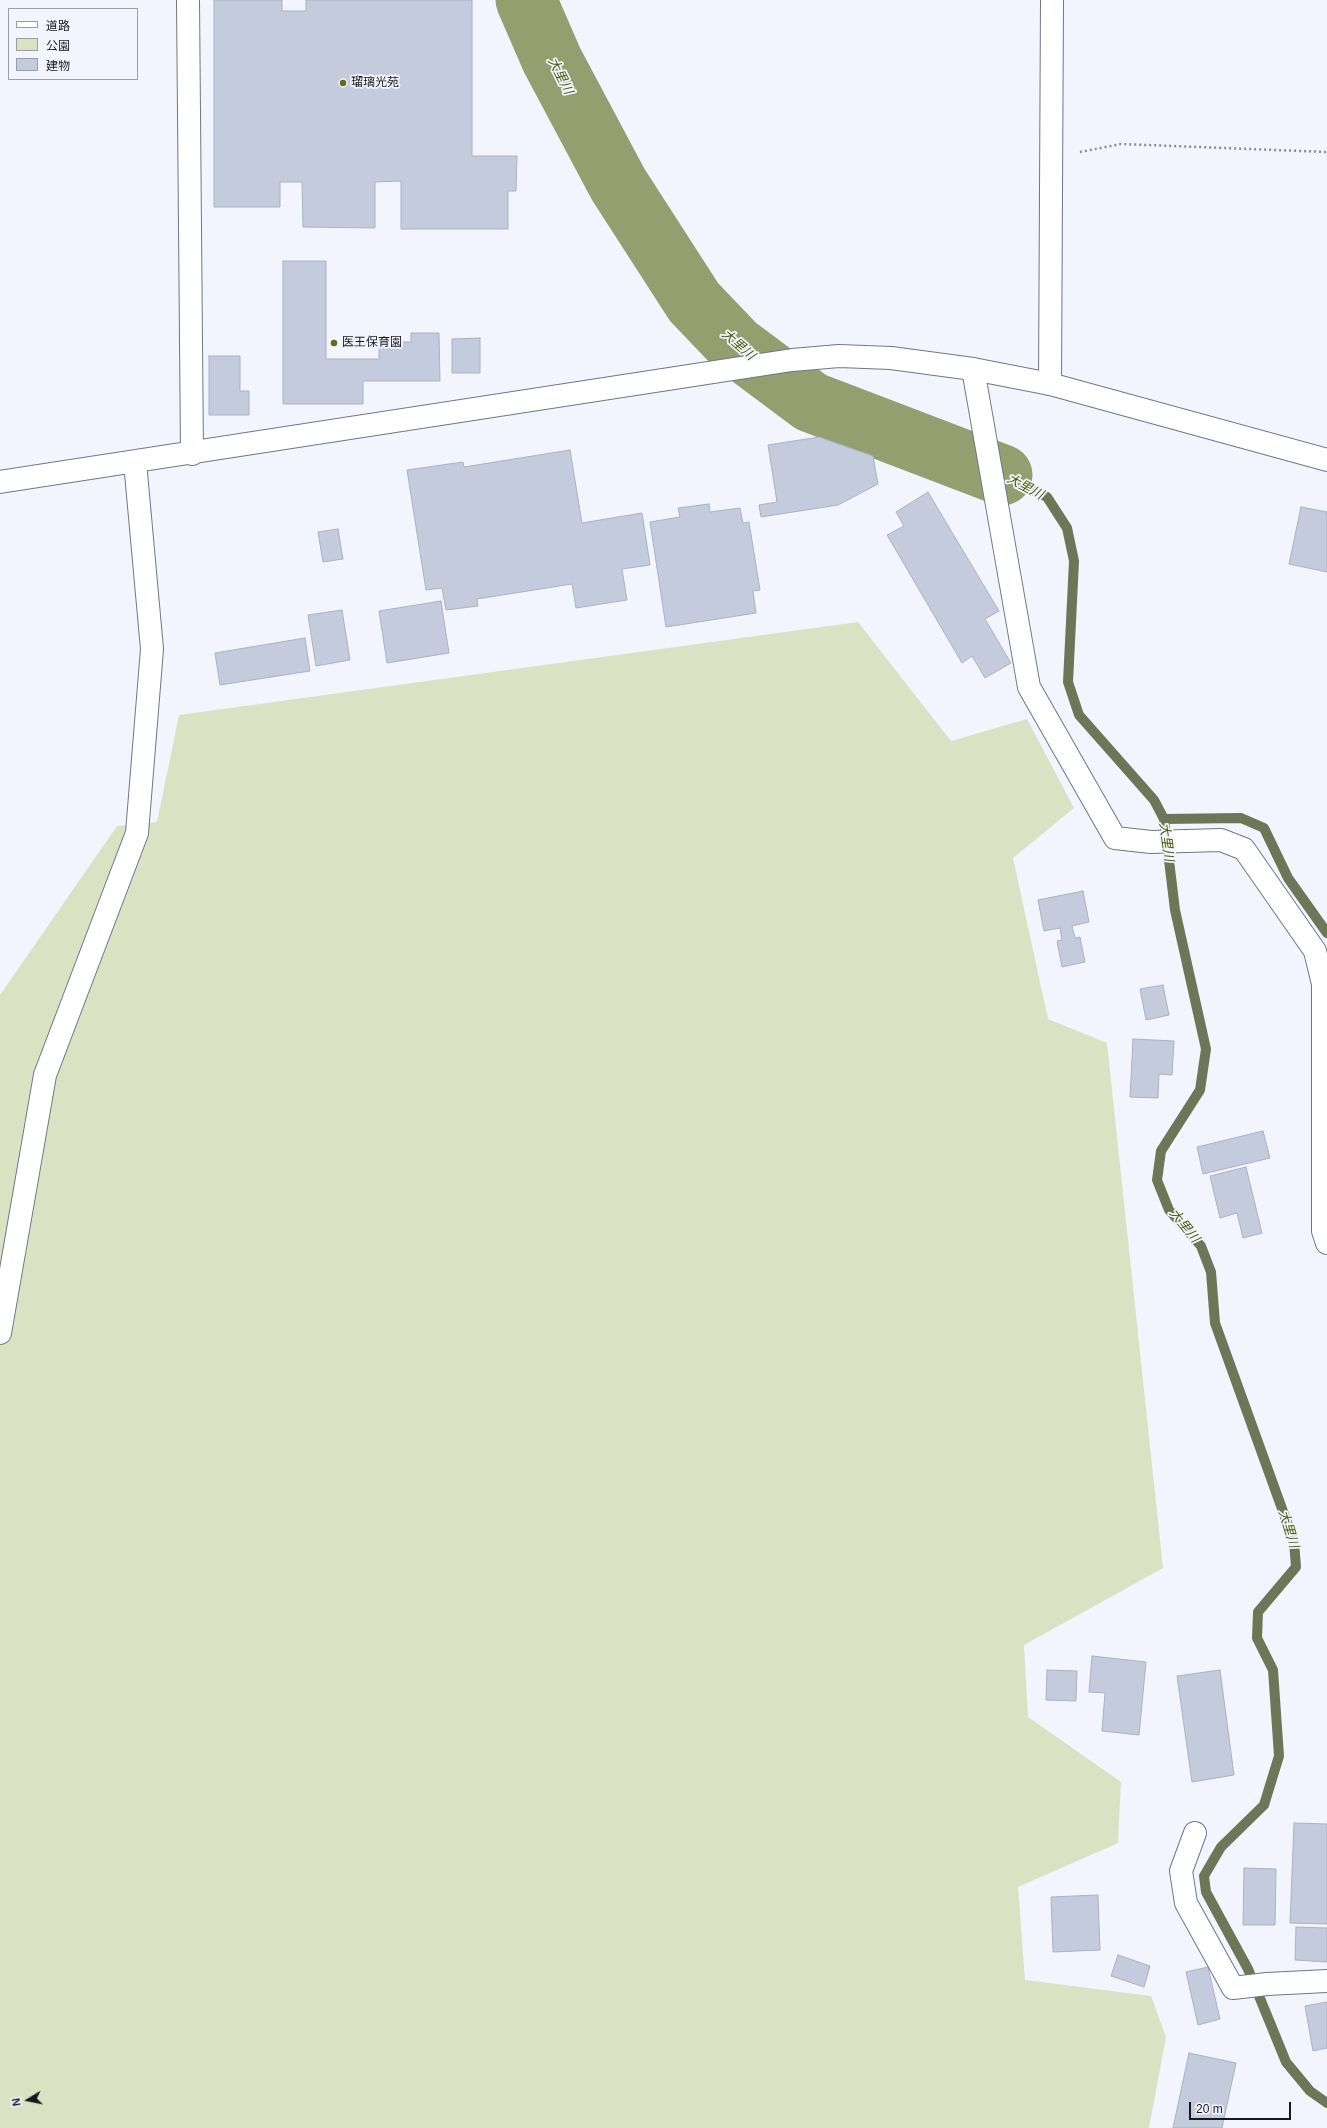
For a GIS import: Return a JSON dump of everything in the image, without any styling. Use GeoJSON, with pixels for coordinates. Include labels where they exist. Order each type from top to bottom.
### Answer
{"type":"FeatureCollection","features":[{"type":"Feature","properties":{"kind":"street"},"geometry":{"type":"LineString","coordinates":[[188,0],[192,454]]}},
{"type":"Feature","properties":{"kind":"street"},"geometry":{"type":"LineString","coordinates":[[1050,384],[1052,0]]}},
{"type":"Feature","properties":{"kind":"street"},"geometry":{"type":"LineString","coordinates":[[0,482],[192,454],[792,360],[840,356],[891,358],[973,369],[1050,384],[1327,460]]}},
{"type":"Feature","properties":{"kind":"street"},"geometry":{"type":"LineString","coordinates":[[973,369],[1029,687],[1115,838],[1151,842],[1221,840],[1244,849],[1315,951],[1322,984],[1323,1231],[1327,1243]]}},
{"type":"Feature","properties":{"kind":"street"},"geometry":{"type":"LineString","coordinates":[[0,1333],[45,1075],[137,833],[152,649],[135,462]]}},
{"type":"Feature","properties":{"kind":"street"},"geometry":{"type":"LineString","coordinates":[[1194,1833],[1181,1871],[1186,1903],[1233,1988],[1267,1984],[1327,1981]]}},
{"type":"Feature","properties":{"kind":"path"},"geometry":{"type":"LineString","coordinates":[[1052,157],[1121,144],[1327,152]]}},
{"type":"Feature","properties":{"kind":"green space"},"geometry":{"type":"Polygon","coordinates":[[[858,622],[951,741],[1027,719],[1074,808],[1013,858],[1048,1019],[1107,1043],[1163,1568],[1024,1645],[1028,1717],[1121,1782],[1118,1843],[1018,1887],[1025,1980],[1151,1996],[1166,2037],[1149,2128],[0,2128],[0,995],[117,826],[157,822],[179,715],[858,622]]]}},
{"type":"Feature","properties":{"kind":"building","name":"瑠璃光苑"},"geometry":{"type":"Polygon","coordinates":[[[214,0],[282,0],[282,11],[306,11],[306,0],[472,0],[472,156],[517,156],[516,191],[508,191],[508,229],[401,229],[401,181],[375,182],[375,228],[303,227],[302,182],[280,182],[280,207],[214,207],[214,0]]]}},
{"type":"Feature","properties":{"kind":"building"},"geometry":{"type":"Polygon","coordinates":[[[283,261],[326,261],[326,359],[379,359],[379,342],[411,342],[411,333],[439,333],[440,381],[363,381],[363,404],[283,404],[283,261]]]}},
{"type":"Feature","properties":{"kind":"building"},"geometry":{"type":"Polygon","coordinates":[[[480,338],[480,373],[452,373],[452,339],[480,338]]]}},
{"type":"Feature","properties":{"kind":"building"},"geometry":{"type":"Polygon","coordinates":[[[209,356],[240,356],[240,391],[249,391],[249,415],[209,415],[209,356]]]}},
{"type":"Feature","properties":{"kind":"building"},"geometry":{"type":"Polygon","coordinates":[[[819,437],[873,456],[878,484],[838,505],[761,517],[759,505],[777,502],[768,445],[819,437]]]}},
{"type":"Feature","properties":{"kind":"building"},"geometry":{"type":"Polygon","coordinates":[[[570,450],[582,523],[642,513],[650,565],[622,569],[627,600],[576,608],[572,584],[477,599],[478,606],[446,610],[442,588],[426,590],[407,470],[463,462],[464,467],[570,450]]]}},
{"type":"Feature","properties":{"kind":"building"},"geometry":{"type":"Polygon","coordinates":[[[928,492],[999,611],[985,619],[1011,663],[985,678],[972,656],[962,663],[887,535],[904,526],[896,512],[928,492]]]}},
{"type":"Feature","properties":{"kind":"building"},"geometry":{"type":"Polygon","coordinates":[[[709,504],[710,512],[740,508],[743,523],[749,522],[760,590],[753,591],[756,613],[666,627],[650,522],[680,517],[678,508],[709,504]]]}},
{"type":"Feature","properties":{"kind":"building"},"geometry":{"type":"Polygon","coordinates":[[[1301,507],[1327,512],[1327,572],[1289,564],[1301,507]]]}},
{"type":"Feature","properties":{"kind":"building"},"geometry":{"type":"Polygon","coordinates":[[[338,529],[343,559],[323,562],[318,532],[338,529]]]}},
{"type":"Feature","properties":{"kind":"building"},"geometry":{"type":"Polygon","coordinates":[[[441,601],[449,653],[387,663],[379,611],[441,601]]]}},
{"type":"Feature","properties":{"kind":"building"},"geometry":{"type":"Polygon","coordinates":[[[342,610],[350,660],[316,666],[308,615],[342,610]]]}},
{"type":"Feature","properties":{"kind":"building"},"geometry":{"type":"Polygon","coordinates":[[[305,638],[310,671],[220,685],[215,653],[305,638]]]}},
{"type":"Feature","properties":{"kind":"building"},"geometry":{"type":"Polygon","coordinates":[[[1083,891],[1089,922],[1072,926],[1075,938],[1080,937],[1085,962],[1062,967],[1057,941],[1062,940],[1060,928],[1044,931],[1038,900],[1083,891]]]}},
{"type":"Feature","properties":{"kind":"building"},"geometry":{"type":"Polygon","coordinates":[[[1163,985],[1169,1015],[1146,1020],[1140,989],[1163,985]]]}},
{"type":"Feature","properties":{"kind":"building"},"geometry":{"type":"Polygon","coordinates":[[[1133,1039],[1174,1041],[1172,1075],[1159,1074],[1158,1098],[1130,1097],[1133,1039]]]}},
{"type":"Feature","properties":{"kind":"building"},"geometry":{"type":"Polygon","coordinates":[[[1263,1131],[1270,1158],[1203,1174],[1197,1147],[1263,1131]]]}},
{"type":"Feature","properties":{"kind":"building"},"geometry":{"type":"Polygon","coordinates":[[[1246,1167],[1262,1233],[1243,1238],[1237,1213],[1220,1218],[1210,1176],[1246,1167]]]}},
{"type":"Feature","properties":{"kind":"building"},"geometry":{"type":"Polygon","coordinates":[[[1092,1656],[1146,1662],[1139,1735],[1102,1731],[1105,1693],[1089,1692],[1092,1656]]]}},
{"type":"Feature","properties":{"kind":"building"},"geometry":{"type":"Polygon","coordinates":[[[1047,1670],[1077,1671],[1076,1701],[1046,1700],[1047,1670]]]}},
{"type":"Feature","properties":{"kind":"building"},"geometry":{"type":"Polygon","coordinates":[[[1220,1670],[1234,1775],[1192,1782],[1177,1676],[1220,1670]]]}},
{"type":"Feature","properties":{"kind":"building"},"geometry":{"type":"Polygon","coordinates":[[[1294,1823],[1327,1824],[1327,1924],[1290,1923],[1294,1823]]]}},
{"type":"Feature","properties":{"kind":"building"},"geometry":{"type":"Polygon","coordinates":[[[1244,1868],[1276,1869],[1275,1925],[1243,1925],[1244,1868]]]}},
{"type":"Feature","properties":{"kind":"building"},"geometry":{"type":"Polygon","coordinates":[[[1098,1895],[1100,1950],[1053,1952],[1051,1897],[1098,1895]]]}},
{"type":"Feature","properties":{"kind":"building"},"geometry":{"type":"Polygon","coordinates":[[[1296,1927],[1327,1928],[1327,1962],[1295,1960],[1296,1927]]]}},
{"type":"Feature","properties":{"kind":"building"},"geometry":{"type":"Polygon","coordinates":[[[1118,1955],[1150,1966],[1144,1987],[1111,1976],[1118,1955]]]}},
{"type":"Feature","properties":{"kind":"building"},"geometry":{"type":"Polygon","coordinates":[[[1208,1967],[1220,2019],[1198,2025],[1186,1972],[1208,1967]]]}},
{"type":"Feature","properties":{"kind":"building"},"geometry":{"type":"Polygon","coordinates":[[[1327,2002],[1327,2048],[1313,2051],[1305,2006],[1327,2002]]]}},
{"type":"Feature","properties":{"kind":"building"},"geometry":{"type":"Polygon","coordinates":[[[1189,2053],[1236,2063],[1222,2128],[1173,2128],[1189,2053]]]}},
{"type":"Feature","properties":{"kind":"waterway","name":"大里川"},"geometry":{"type":"LineString","coordinates":[[526,0],[552,60],[618,184],[694,302],[736,346],[811,402],[1002,475]]}},
{"type":"Feature","properties":{"kind":"waterway","name":"大里川"},"geometry":{"type":"LineString","coordinates":[[1002,475],[1047,497],[1067,528],[1074,561],[1068,682],[1079,715],[1154,800],[1164,819],[1175,910],[1206,1049],[1200,1090],[1161,1151],[1157,1180],[1169,1210],[1201,1246],[1211,1272],[1215,1323],[1294,1542],[1296,1567],[1258,1612],[1257,1638],[1273,1670],[1279,1756],[1264,1805],[1221,1847],[1204,1876],[1206,1892],[1248,1969],[1286,2062],[1310,2091],[1327,2103]]}},
{"type":"Feature","properties":{"kind":"waterway"},"geometry":{"type":"LineString","coordinates":[[1164,819],[1241,818],[1264,828],[1288,878],[1327,933]]}},
{"type":"Feature","properties":{"kind":"place","name":"瑠璃光苑"},"geometry":{"type":"Point","coordinates":[343,83]}},
{"type":"Feature","properties":{"kind":"place","name":"医王保育園"},"geometry":{"type":"Point","coordinates":[334,343]}}]}
